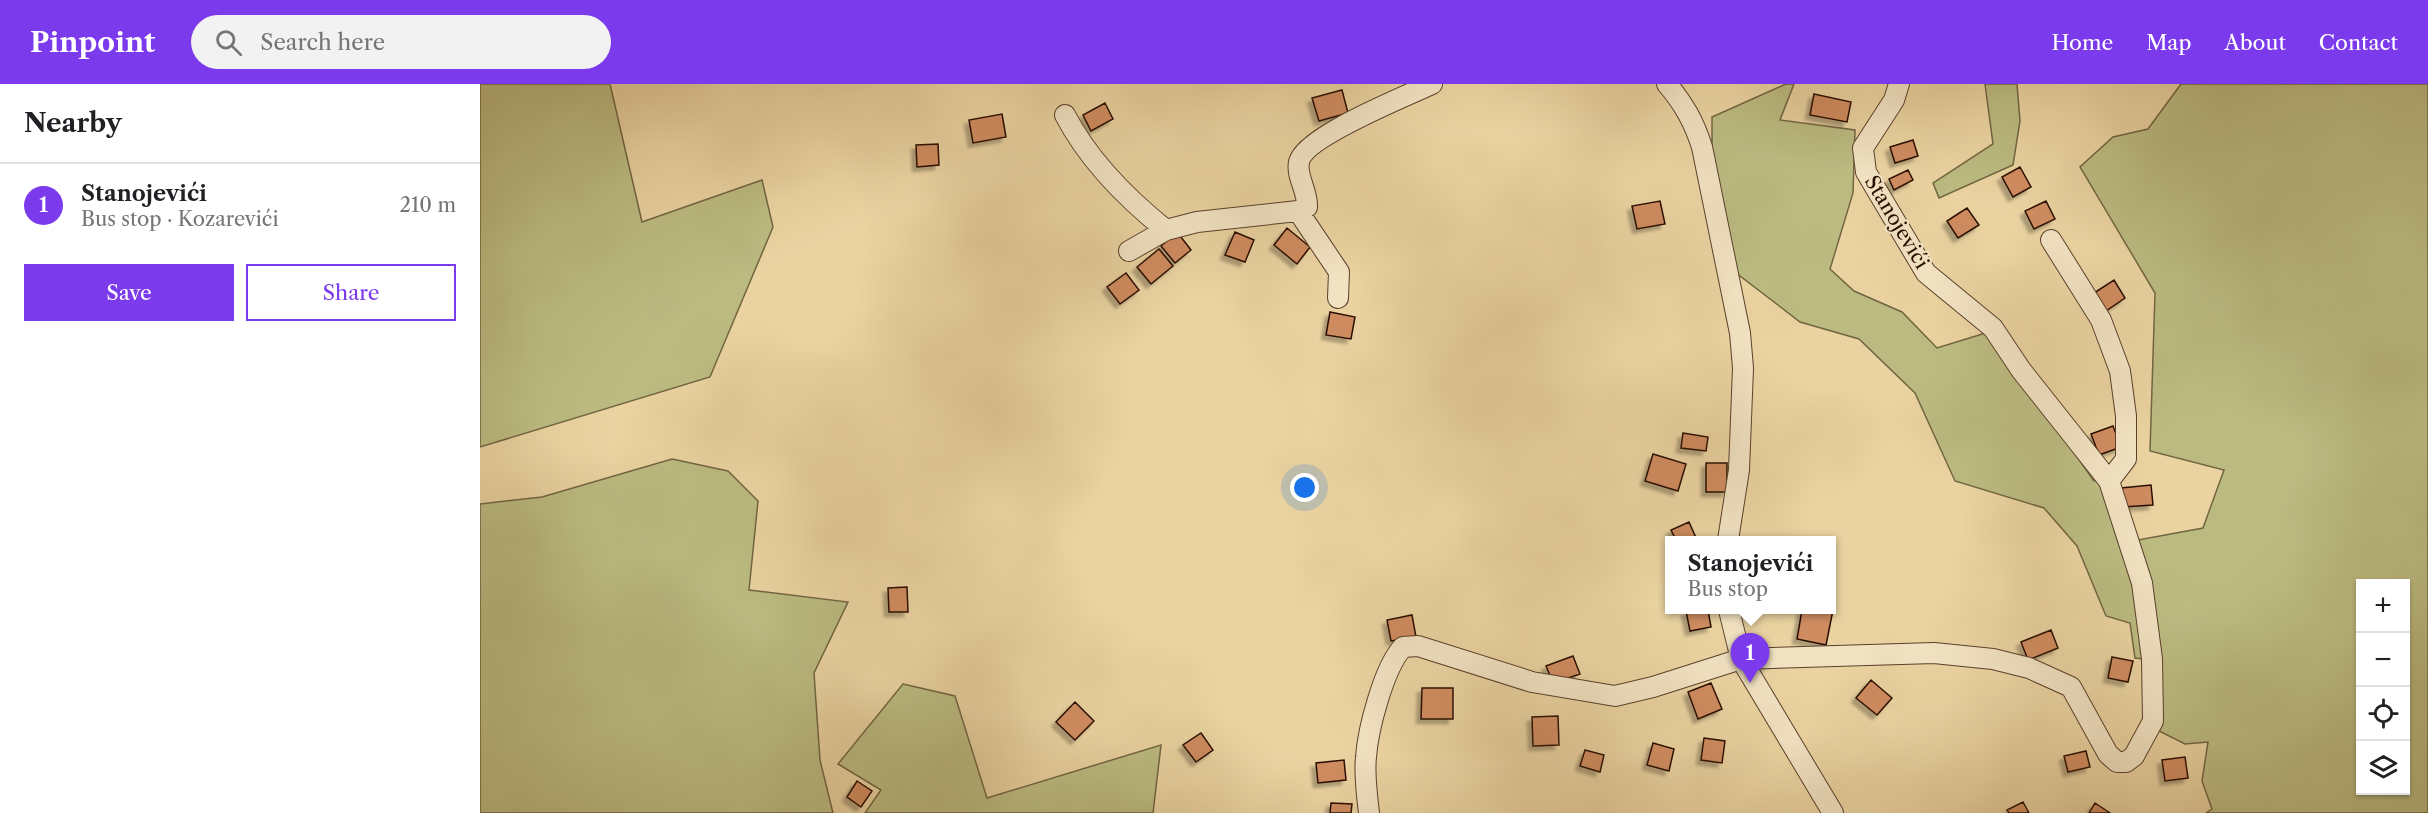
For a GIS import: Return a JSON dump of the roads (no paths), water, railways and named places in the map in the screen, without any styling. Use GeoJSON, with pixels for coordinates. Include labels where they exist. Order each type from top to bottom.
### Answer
{"type":"FeatureCollection","features":[{"type":"Feature","properties":{"kind":"street"},"geometry":{"type":"LineString","coordinates":[[1129,251],[1166,230],[1197,222],[1298,211],[1307,207],[1308,199],[1299,170],[1304,150],[1323,135],[1432,84]]}},
{"type":"Feature","properties":{"kind":"street"},"geometry":{"type":"LineString","coordinates":[[1667,84],[1683,102],[1695,125],[1702,147],[1740,333],[1743,418],[1728,536]]}},
{"type":"Feature","properties":{"kind":"street","name":"Stanojevići"},"geometry":{"type":"LineString","coordinates":[[1899,84],[1894,100],[1863,148],[1866,172],[1881,201],[1926,273],[1993,328],[2021,370],[2109,481]]}},
{"type":"Feature","properties":{"kind":"street"},"geometry":{"type":"LineString","coordinates":[[1065,115],[1076,135],[1106,174],[1139,208],[1166,230]]}},
{"type":"Feature","properties":{"kind":"street"},"geometry":{"type":"LineString","coordinates":[[1298,211],[1339,272],[1338,298]]}},
{"type":"Feature","properties":{"kind":"street"},"geometry":{"type":"LineString","coordinates":[[1369,813],[1366,757],[1371,727],[1394,657],[1403,647],[1418,646],[1532,682],[1615,696],[1653,687],[1696,671],[1741,659],[1934,653],[1993,659],[2029,668],[2071,687],[2108,754],[2117,762],[2126,762],[2134,756],[2154,721],[2152,659],[2142,584],[2109,481],[2126,459],[2126,416],[2120,371],[2101,320],[2051,240]]}},
{"type":"Feature","properties":{"kind":"street"},"geometry":{"type":"LineString","coordinates":[[1730,614],[1741,659],[1833,813]]}},
{"type":"Feature","properties":{"kind":"place","name":"Stanojevići"},"geometry":{"type":"Point","coordinates":[1750,683]}}]}
